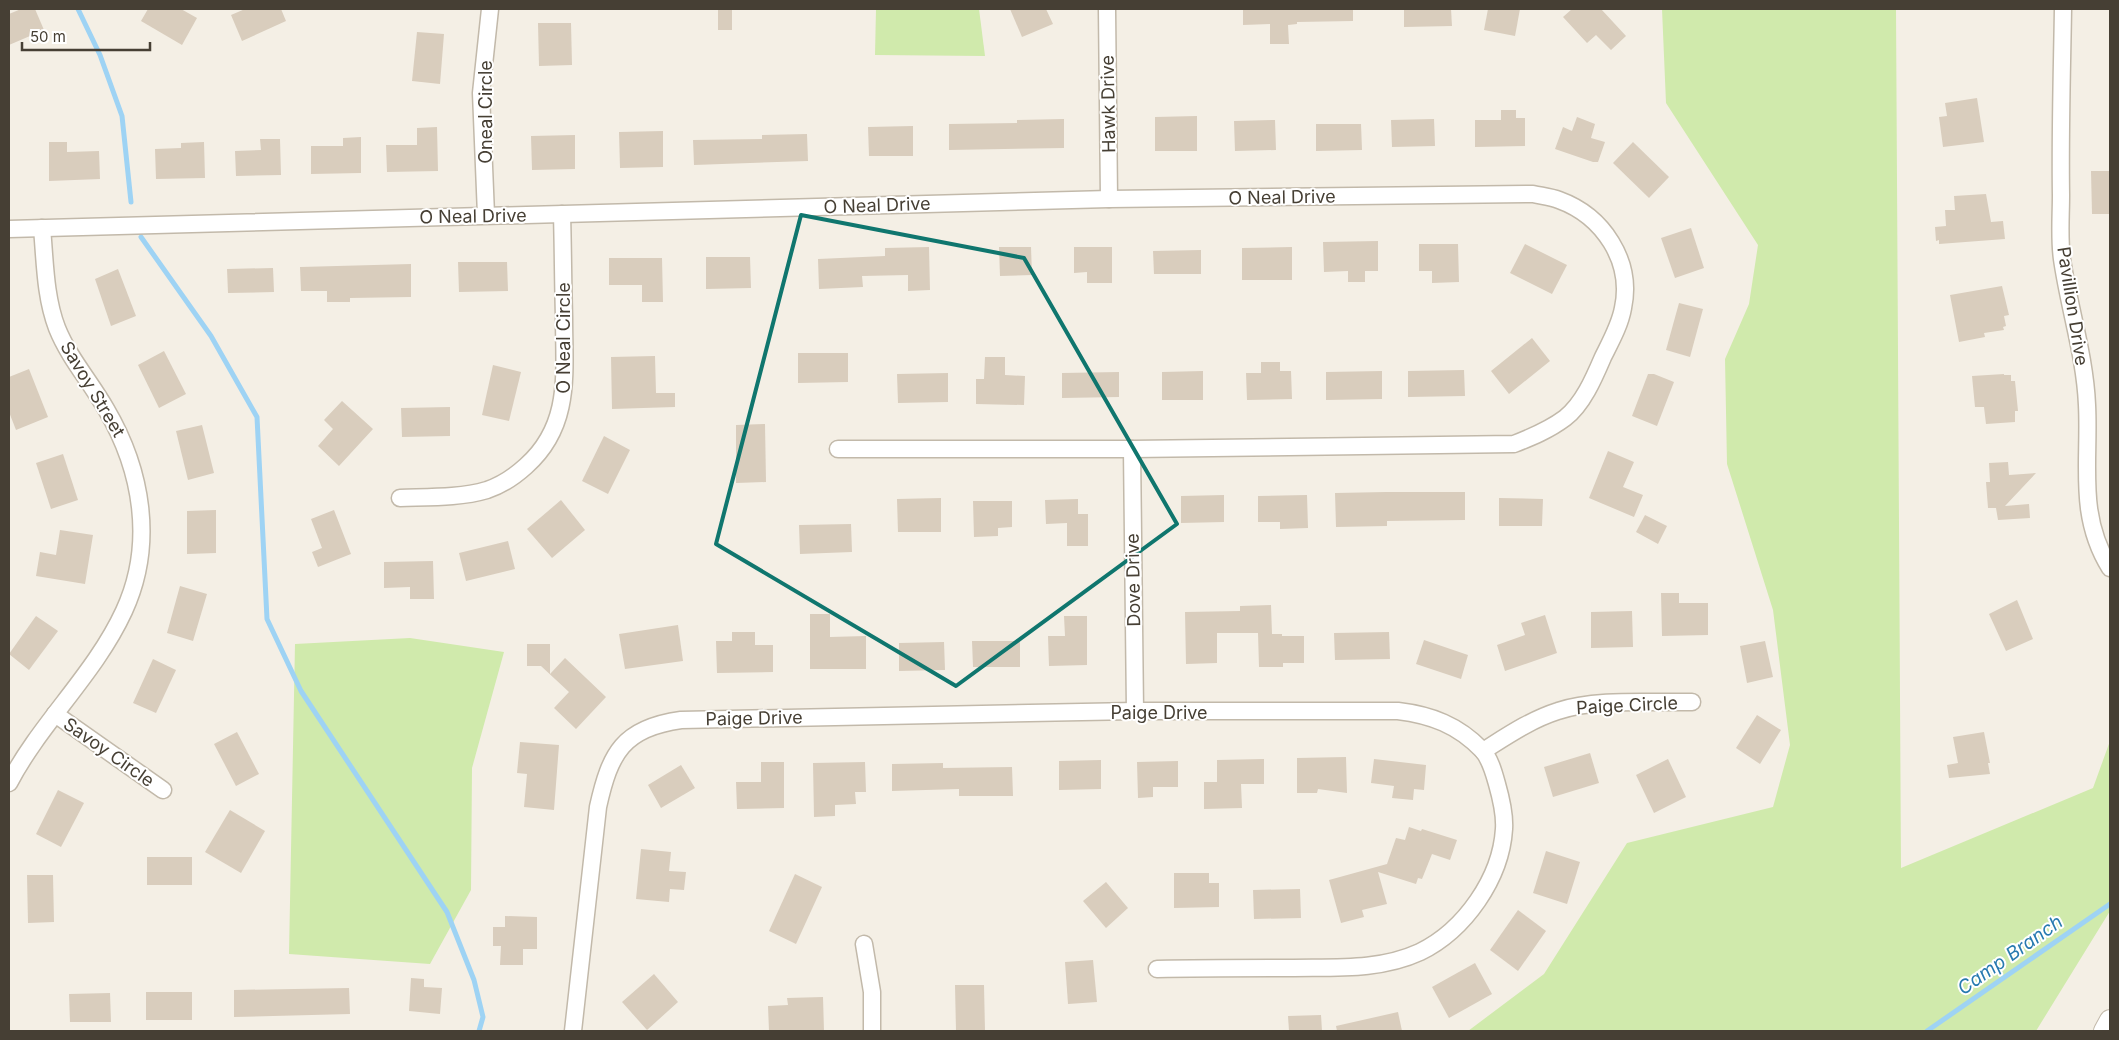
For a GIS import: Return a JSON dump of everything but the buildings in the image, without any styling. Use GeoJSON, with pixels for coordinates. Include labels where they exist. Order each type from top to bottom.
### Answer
{"type":"FeatureCollection","features":[{"type":"Feature","properties":{"kind":"street","name":"Oneal Circle"},"geometry":{"type":"LineString","coordinates":[[486,216],[481,93],[490,9]]}},
{"type":"Feature","properties":{"kind":"street","name":"Hawk Drive"},"geometry":{"type":"LineString","coordinates":[[1107,9],[1109,199]]}},
{"type":"Feature","properties":{"kind":"street","name":"Pavillion Drive"},"geometry":{"type":"LineString","coordinates":[[2063,9],[2060,161],[2062,258],[2084,373],[2087,406],[2086,490],[2091,524],[2103,556],[2110,568]]}},
{"type":"Feature","properties":{"kind":"street","name":"O Neal Drive"},"geometry":{"type":"LineString","coordinates":[[9,229],[1109,199],[1533,194],[1558,199],[1576,207],[1595,221],[1606,233],[1617,252],[1622,267],[1625,288],[1624,307],[1619,324],[1580,401],[1566,417],[1546,430],[1514,444],[1132,449],[838,450]]}},
{"type":"Feature","properties":{"kind":"street","name":"O Neal Circle"},"geometry":{"type":"LineString","coordinates":[[400,498],[459,495],[487,490],[519,473],[537,456],[548,441],[557,423],[563,402],[562,214]]}},
{"type":"Feature","properties":{"kind":"street","name":"Savoy Street"},"geometry":{"type":"LineString","coordinates":[[9,783],[29,749],[114,631],[125,609],[140,557],[141,513],[136,474],[125,444],[105,407],[82,374],[66,346],[52,313],[42,228]]}},
{"type":"Feature","properties":{"kind":"street","name":"Dove Drive"},"geometry":{"type":"LineString","coordinates":[[1132,449],[1134,711]]}},
{"type":"Feature","properties":{"kind":"street","name":"Paige Circle"},"geometry":{"type":"LineString","coordinates":[[1483,751],[1523,726],[1560,710],[1608,704],[1692,702]]}},
{"type":"Feature","properties":{"kind":"street","name":"Paige Drive"},"geometry":{"type":"LineString","coordinates":[[573,1031],[598,807],[604,778],[613,758],[626,741],[644,728],[659,723],[681,720],[1134,711],[1398,711],[1438,719],[1459,730],[1483,751],[1494,771],[1501,798],[1504,828],[1500,851],[1493,874],[1480,895],[1463,918],[1441,938],[1420,952],[1375,966],[1157,969]]}},
{"type":"Feature","properties":{"kind":"street","name":"Savoy Circle"},"geometry":{"type":"LineString","coordinates":[[55,714],[163,790]]}},
{"type":"Feature","properties":{"kind":"street"},"geometry":{"type":"LineString","coordinates":[[864,944],[872,992],[872,1031]]}},
{"type":"Feature","properties":{"kind":"street"},"geometry":{"type":"LineString","coordinates":[[2104,1031],[2110,1020]]}},
{"type":"Feature","properties":{"kind":"highlighted area"},"geometry":{"type":"Polygon","coordinates":[[[801,215],[1024,258],[1177,524],[956,686],[716,544],[801,215]]]}},
{"type":"Feature","properties":{"kind":"green space"},"geometry":{"type":"Polygon","coordinates":[[[876,9],[979,9],[985,56],[875,55],[876,9]]]}},
{"type":"Feature","properties":{"kind":"green space"},"geometry":{"type":"Polygon","coordinates":[[[1662,9],[1896,9],[1901,868],[2093,788],[2110,741],[2110,911],[2036,1031],[1468,1031],[1544,974],[1627,843],[1773,807],[1790,745],[1773,610],[1727,464],[1725,359],[1749,304],[1758,245],[1666,103],[1662,9]]]}},
{"type":"Feature","properties":{"kind":"green space"},"geometry":{"type":"Polygon","coordinates":[[[410,638],[504,652],[472,768],[471,890],[430,964],[289,954],[295,644],[410,638]]]}},
{"type":"Feature","properties":{"kind":"waterway"},"geometry":{"type":"LineString","coordinates":[[78,9],[100,55],[122,116],[131,202]]}},
{"type":"Feature","properties":{"kind":"waterway"},"geometry":{"type":"LineString","coordinates":[[141,237],[211,336],[257,417],[267,619],[301,691],[447,912],[474,980],[483,1017],[479,1031]]}},
{"type":"Feature","properties":{"kind":"waterway","name":"Camp Branch"},"geometry":{"type":"LineString","coordinates":[[1927,1031],[2110,904]]}}]}
